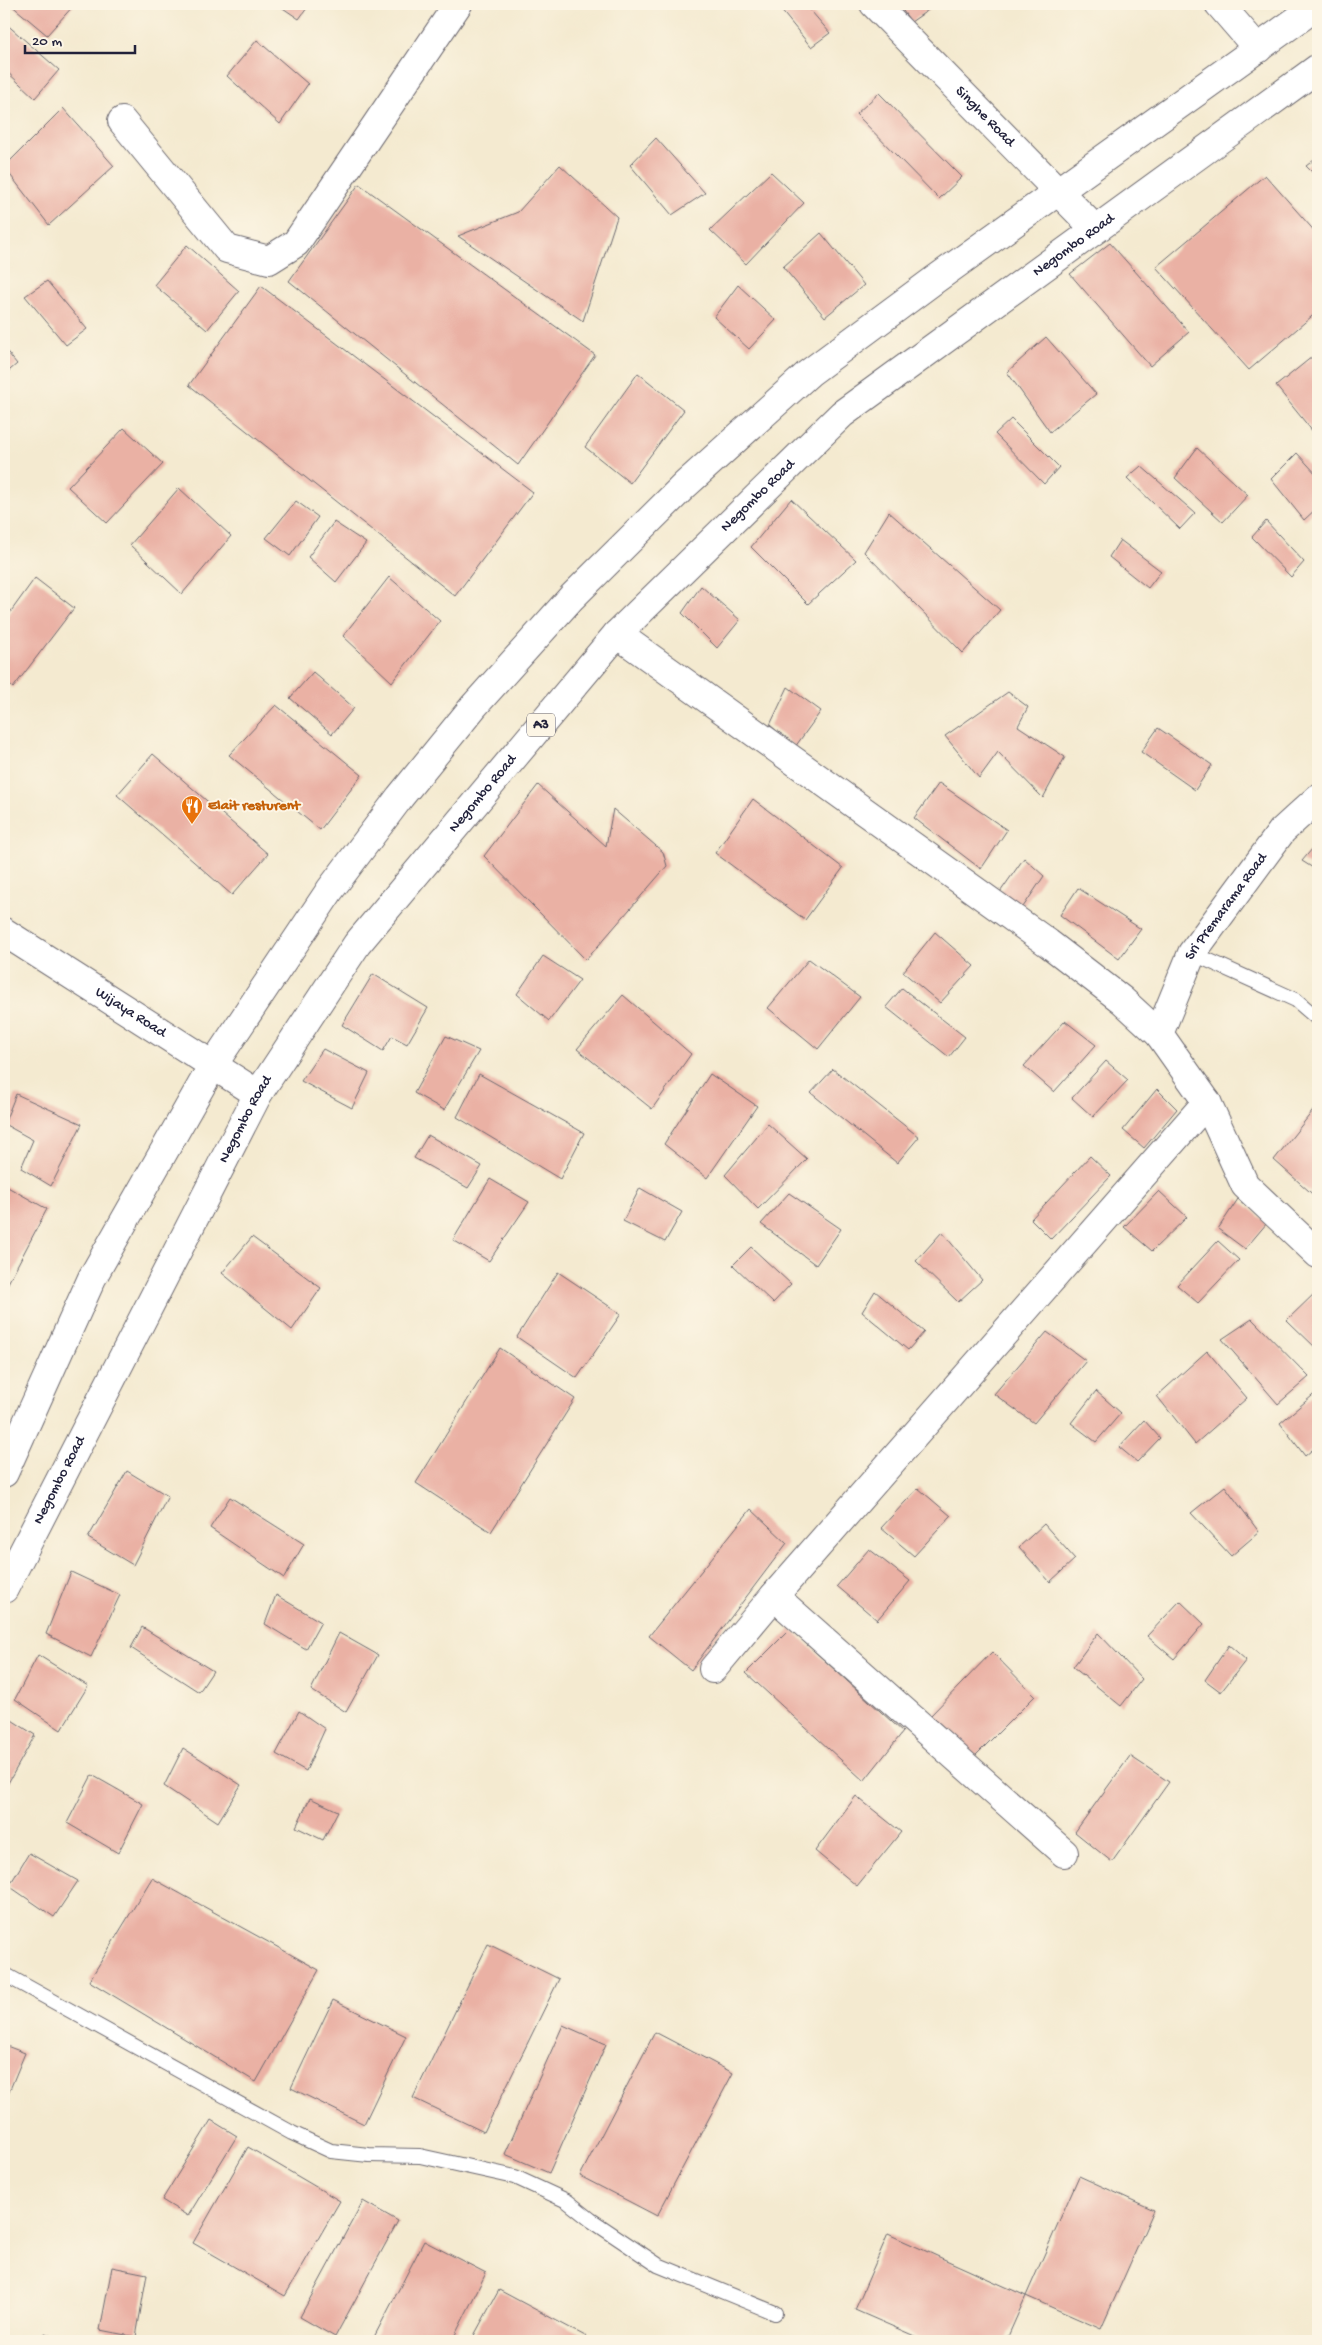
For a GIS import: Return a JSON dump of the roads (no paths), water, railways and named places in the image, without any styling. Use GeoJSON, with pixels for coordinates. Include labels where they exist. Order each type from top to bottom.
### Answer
{"type":"FeatureCollection","features":[{"type":"Feature","properties":{"kind":"main road"},"geometry":{"type":"LineString","coordinates":[[122,121],[227,249],[269,260],[296,243],[458,4]]}},
{"type":"Feature","properties":{"kind":"main road","name":"Singhe Road"},"geometry":{"type":"LineString","coordinates":[[874,4],[1095,229]]}},
{"type":"Feature","properties":{"kind":"main road"},"geometry":{"type":"LineString","coordinates":[[1220,4],[1258,49]]}},
{"type":"Feature","properties":{"kind":"main road"},"geometry":{"type":"LineString","coordinates":[[4,1473],[92,1278],[213,1066],[330,890],[400,797],[474,706],[572,597],[685,485],[809,373],[1058,190],[1318,5]]}},
{"type":"Feature","properties":{"kind":"main road","name":"Negombo Road"},"geometry":{"type":"LineString","coordinates":[[4,1589],[258,1094],[357,944],[617,634],[842,414],[1318,68]]}},
{"type":"Feature","properties":{"kind":"main road"},"geometry":{"type":"LineString","coordinates":[[617,634],[1048,944],[1122,1000],[1159,1034],[1207,1102],[1245,1185],[1318,1254]]}},
{"type":"Feature","properties":{"kind":"main road","name":"Sri Premarama Road"},"geometry":{"type":"LineString","coordinates":[[1159,1034],[1192,953],[1282,831],[1318,798]]}},
{"type":"Feature","properties":{"kind":"main road","name":"Wijaya Road"},"geometry":{"type":"LineString","coordinates":[[4,932],[258,1094]]}},
{"type":"Feature","properties":{"kind":"main road"},"geometry":{"type":"LineString","coordinates":[[713,1669],[774,1596],[1207,1102]]}},
{"type":"Feature","properties":{"kind":"main road"},"geometry":{"type":"LineString","coordinates":[[774,1596],[1064,1853]]}},
{"type":"Feature","properties":{"kind":"lane"},"geometry":{"type":"LineString","coordinates":[[1192,953],[1296,1000],[1318,1019]]}},
{"type":"Feature","properties":{"kind":"lane"},"geometry":{"type":"LineString","coordinates":[[4,1974],[292,2133],[331,2151],[369,2155],[420,2156],[515,2177],[567,2201],[591,2220],[658,2265],[775,2313]]}},
{"type":"Feature","properties":{"kind":"place","name":"Elait resturent"},"geometry":{"type":"Point","coordinates":[192,825]}}]}
